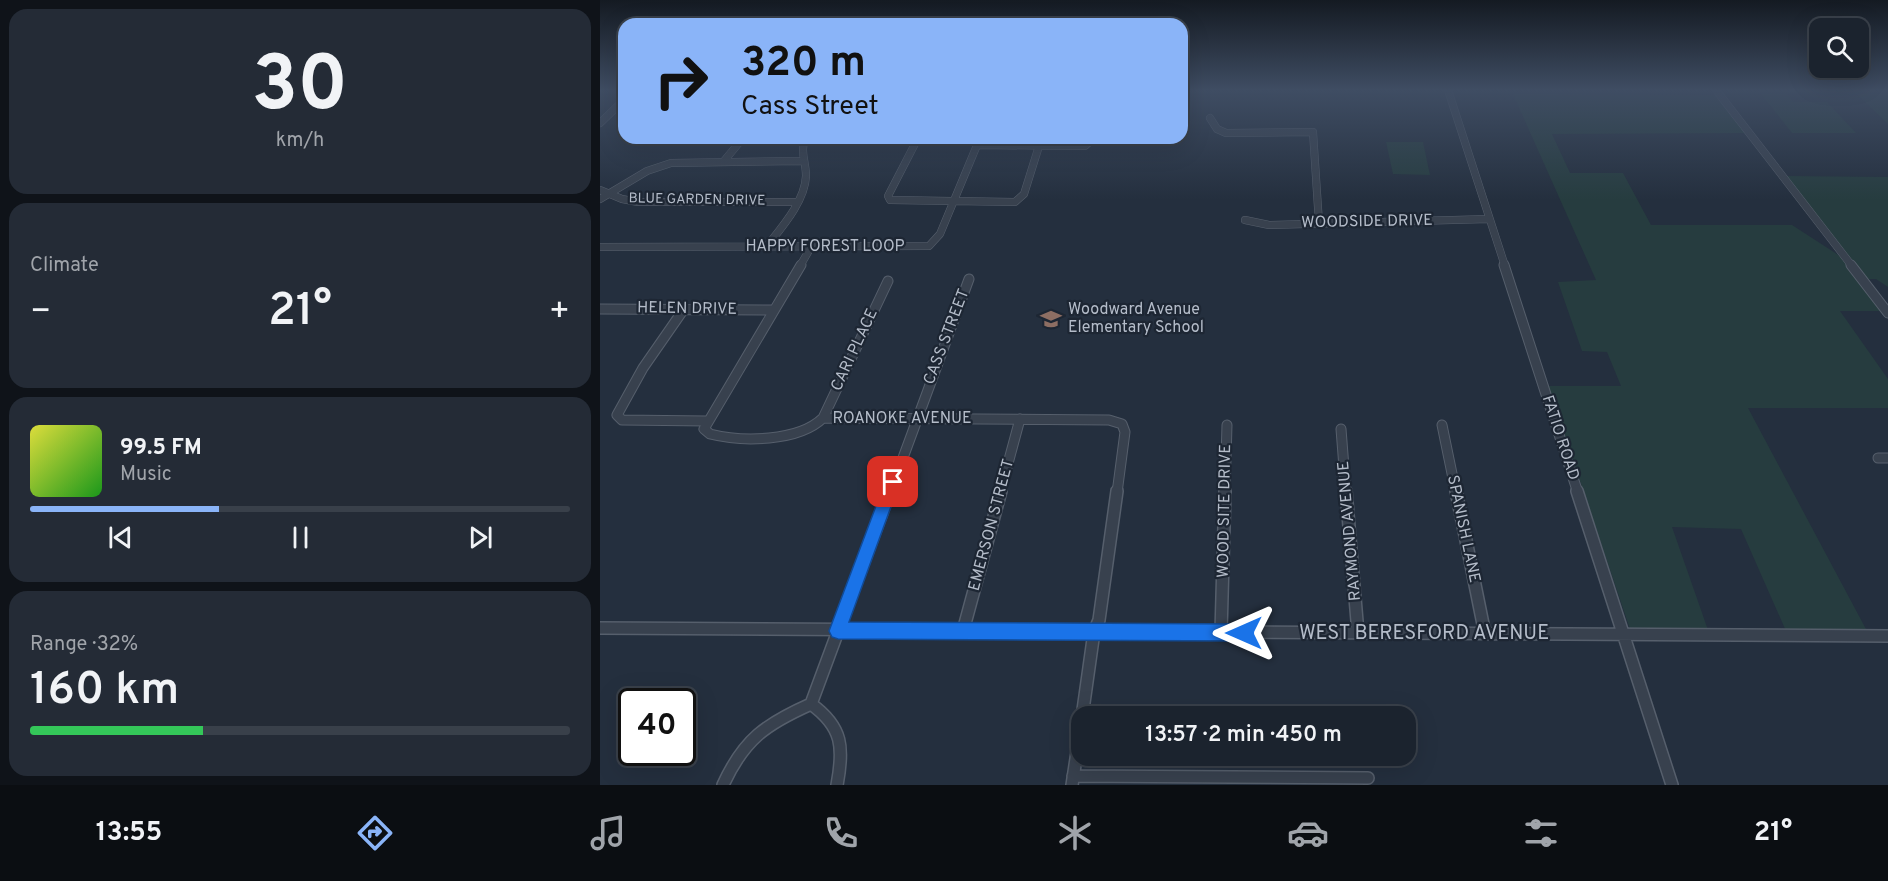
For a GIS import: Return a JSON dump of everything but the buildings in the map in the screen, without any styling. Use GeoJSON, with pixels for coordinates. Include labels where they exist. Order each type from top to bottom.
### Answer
{"type":"FeatureCollection","features":[{"type":"Feature","properties":{"kind":"street"},"geometry":{"type":"LineString","coordinates":[[1215,127],[1226,133],[1313,132],[1319,224]]}},
{"type":"Feature","properties":{"kind":"street","name":"FATIO ROAD"},"geometry":{"type":"LineString","coordinates":[[1460,127],[1672,785]]}},
{"type":"Feature","properties":{"kind":"street"},"geometry":{"type":"LineString","coordinates":[[1744,127],[1888,313]]}},
{"type":"Feature","properties":{"kind":"street"},"geometry":{"type":"LineString","coordinates":[[724,162],[738,144]]}},
{"type":"Feature","properties":{"kind":"street"},"geometry":{"type":"LineString","coordinates":[[767,246],[801,193],[806,175],[802,161],[805,144]]}},
{"type":"Feature","properties":{"kind":"street"},"geometry":{"type":"LineString","coordinates":[[915,144],[888,196],[890,200],[1006,202],[1021,199],[1039,146]]}},
{"type":"Feature","properties":{"kind":"street","name":"HAPPY FOREST LOOP"},"geometry":{"type":"LineString","coordinates":[[600,246],[928,246],[940,234],[978,144]]}},
{"type":"Feature","properties":{"kind":"street"},"geometry":{"type":"LineString","coordinates":[[1009,144],[1085,146],[1091,144]]}},
{"type":"Feature","properties":{"kind":"street"},"geometry":{"type":"LineString","coordinates":[[600,199],[659,165],[681,162],[802,161]]}},
{"type":"Feature","properties":{"kind":"street","name":"BLUE GARDEN DRIVE"},"geometry":{"type":"LineString","coordinates":[[600,190],[622,199],[646,202],[796,201]]}},
{"type":"Feature","properties":{"kind":"street","name":"WOODSIDE DRIVE"},"geometry":{"type":"LineString","coordinates":[[1245,219],[1269,225],[1489,219]]}},
{"type":"Feature","properties":{"kind":"street"},"geometry":{"type":"LineString","coordinates":[[684,309],[621,404],[617,415],[622,420],[707,421],[811,247]]}},
{"type":"Feature","properties":{"kind":"street","name":"CASS STREET"},"geometry":{"type":"LineString","coordinates":[[811,704],[969,279]]}},
{"type":"Feature","properties":{"kind":"street","name":"CARI PLACE"},"geometry":{"type":"LineString","coordinates":[[823,418],[888,281]]}},
{"type":"Feature","properties":{"kind":"street","name":"HELEN DRIVE"},"geometry":{"type":"LineString","coordinates":[[601,310],[773,310]]}},
{"type":"Feature","properties":{"kind":"street","name":"ROANOKE AVENUE"},"geometry":{"type":"LineString","coordinates":[[707,421],[704,429],[710,434],[794,436],[816,428],[823,418],[1108,420],[1122,424],[1125,432],[1099,621],[1095,632]]}},
{"type":"Feature","properties":{"kind":"street","name":"EMERSON STREET"},"geometry":{"type":"LineString","coordinates":[[963,631],[1020,419]]}},
{"type":"Feature","properties":{"kind":"street","name":"WOOD SITE DRIVE"},"geometry":{"type":"LineString","coordinates":[[1221,633],[1227,425]]}},
{"type":"Feature","properties":{"kind":"street","name":"SPANISH LANE"},"geometry":{"type":"LineString","coordinates":[[1442,425],[1485,634]]}},
{"type":"Feature","properties":{"kind":"street","name":"RAYMOND AVENUE"},"geometry":{"type":"LineString","coordinates":[[1341,429],[1358,633]]}},
{"type":"Feature","properties":{"kind":"street","name":"WEST BERESFORD AVENUE"},"geometry":{"type":"LineString","coordinates":[[600,628],[1888,636]]}},
{"type":"Feature","properties":{"kind":"street"},"geometry":{"type":"LineString","coordinates":[[1084,706],[1095,632]]}},
{"type":"Feature","properties":{"kind":"street"},"geometry":{"type":"LineString","coordinates":[[723,785],[737,755],[746,743],[771,722],[811,704],[834,723],[842,747],[842,764],[837,785]]}},
{"type":"Feature","properties":{"kind":"street"},"geometry":{"type":"LineString","coordinates":[[1072,780],[1368,778]]}},
{"type":"Feature","properties":{"kind":"green space"},"geometry":{"type":"Polygon","coordinates":[[[1528,127],[1742,127],[1747,133],[1552,134],[1570,173],[1623,173],[1651,225],[1792,225],[1843,258],[1883,311],[1840,311],[1888,379],[1888,408],[1748,408],[1867,631],[1786,631],[1741,529],[1672,527],[1708,630],[1630,629],[1548,386],[1621,386],[1607,352],[1582,351],[1558,282],[1596,280],[1528,127]]]}},
{"type":"Feature","properties":{"kind":"green space"},"geometry":{"type":"Polygon","coordinates":[[[1787,127],[1850,127],[1856,133],[1792,133],[1787,127]]]}},
{"type":"Feature","properties":{"kind":"green space"},"geometry":{"type":"Polygon","coordinates":[[[1386,142],[1423,142],[1430,175],[1393,174],[1386,142]]]}},
{"type":"Feature","properties":{"kind":"green space"},"geometry":{"type":"Polygon","coordinates":[[[1785,176],[1888,177],[1888,287],[1876,279],[1865,279],[1785,176]]]}},
{"type":"Feature","properties":{"kind":"place","name":"Woodward Avenue Elementary School"},"geometry":{"type":"Point","coordinates":[1051,319]}},
{"type":"Feature","properties":{"kind":"route"},"geometry":{"type":"LineString","coordinates":[[893,482],[838,631],[1244,633]]}}]}
